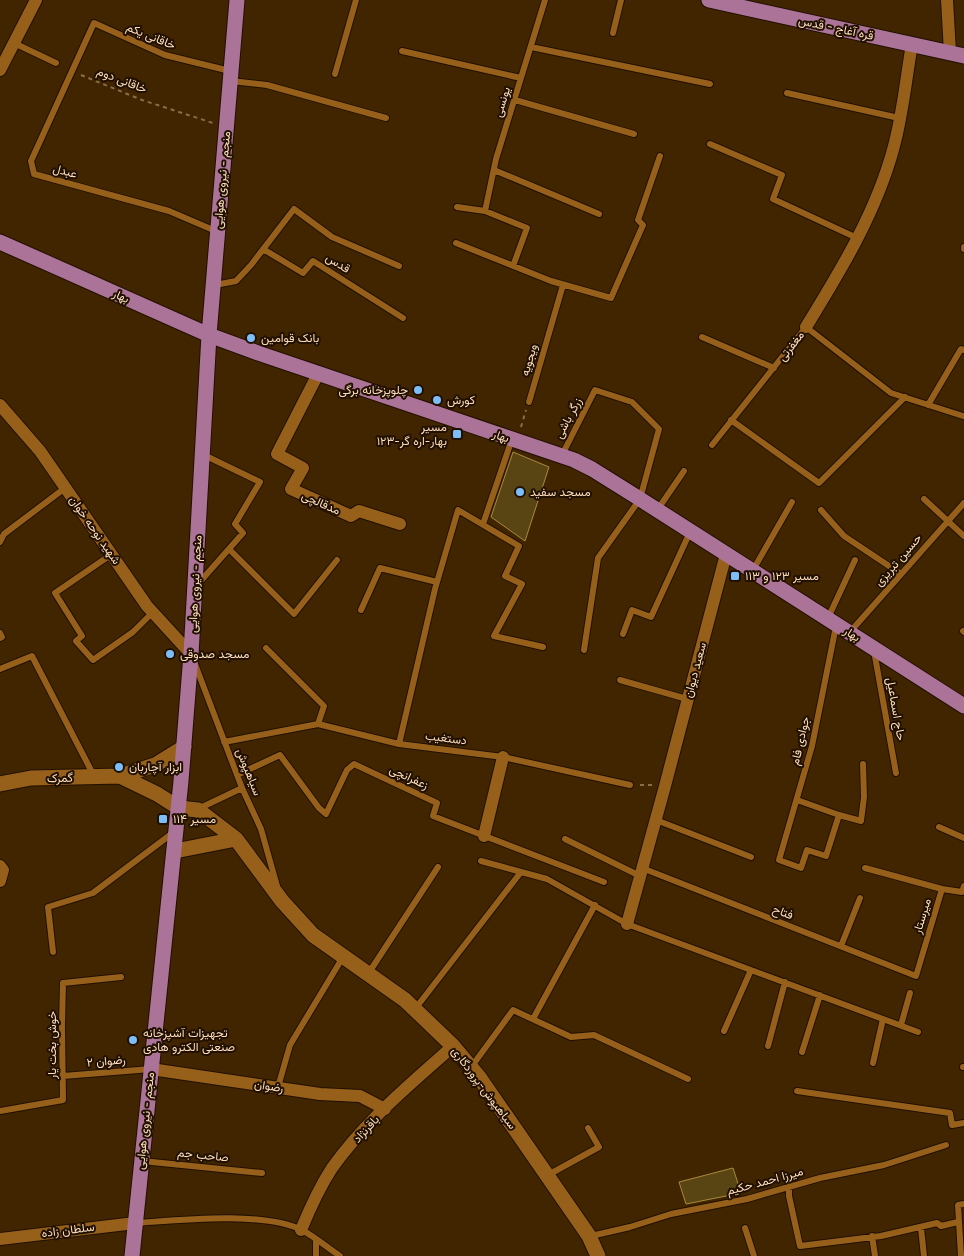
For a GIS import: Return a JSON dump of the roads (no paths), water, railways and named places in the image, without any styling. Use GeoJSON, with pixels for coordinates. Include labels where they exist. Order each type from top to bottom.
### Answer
{"type":"FeatureCollection","features":[{"type":"Feature","properties":{"kind":"main road","name":"منجم - نیروی هوایی"},"geometry":{"type":"LineString","coordinates":[[132,1256],[179,808],[191,654],[209,335],[237,0]]}},
{"type":"Feature","properties":{"kind":"main road","name":"قره آغاج - قدس"},"geometry":{"type":"LineString","coordinates":[[709,0],[957,54]]}},
{"type":"Feature","properties":{"kind":"main road","name":"بهار"},"geometry":{"type":"LineString","coordinates":[[0,242],[209,335],[561,456],[592,469],[964,706]]}},
{"type":"Feature","properties":{"kind":"street"},"geometry":{"type":"LineString","coordinates":[[1,66],[36,0]]}},
{"type":"Feature","properties":{"kind":"street"},"geometry":{"type":"LineString","coordinates":[[947,0],[957,54]]}},
{"type":"Feature","properties":{"kind":"street","name":"مغفرتی"},"geometry":{"type":"LineString","coordinates":[[806,328],[834,282],[875,201],[894,146],[912,44]]}},
{"type":"Feature","properties":{"kind":"street","name":"مدقالچی"},"geometry":{"type":"LineString","coordinates":[[318,374],[277,454],[303,468],[291,489],[351,516],[359,511],[400,524]]}},
{"type":"Feature","properties":{"kind":"street","name":"شهید نوحه خوان"},"geometry":{"type":"LineString","coordinates":[[0,404],[40,452],[153,612],[191,654]]}},
{"type":"Feature","properties":{"kind":"street","name":"سعید دیوان"},"geometry":{"type":"LineString","coordinates":[[627,924],[666,786],[726,554]]}},
{"type":"Feature","properties":{"kind":"street","name":"گمرک"},"geometry":{"type":"LineString","coordinates":[[0,784],[32,778],[120,776],[155,765],[184,747]]}},
{"type":"Feature","properties":{"kind":"street"},"geometry":{"type":"LineString","coordinates":[[484,836],[503,757]]}},
{"type":"Feature","properties":{"kind":"street","name":"گمرک"},"geometry":{"type":"LineString","coordinates":[[120,776],[157,794],[179,808]]}},
{"type":"Feature","properties":{"kind":"street"},"geometry":{"type":"LineString","coordinates":[[179,808],[198,810]]}},
{"type":"Feature","properties":{"kind":"street","name":"سیاهپوش-پروردگاری"},"geometry":{"type":"LineString","coordinates":[[198,810],[236,840],[282,901],[313,935],[405,1000],[453,1046],[471,1068],[589,1236],[598,1256]]}},
{"type":"Feature","properties":{"kind":"street"},"geometry":{"type":"LineString","coordinates":[[175,851],[236,840]]}},
{"type":"Feature","properties":{"kind":"street"},"geometry":{"type":"LineString","coordinates":[[0,866],[3,870],[0,881]]}},
{"type":"Feature","properties":{"kind":"street","name":"باقرنژاد"},"geometry":{"type":"LineString","coordinates":[[302,1230],[312,1202],[333,1168],[366,1127],[453,1046]]}},
{"type":"Feature","properties":{"kind":"street","name":"رضوان"},"geometry":{"type":"LineString","coordinates":[[151,1069],[320,1094],[360,1096],[385,1109]]}},
{"type":"Feature","properties":{"kind":"street","name":"سلطان زاده"},"geometry":{"type":"LineString","coordinates":[[0,1239],[135,1223]]}},
{"type":"Feature","properties":{"kind":"lane"},"geometry":{"type":"LineString","coordinates":[[335,74],[356,0]]}},
{"type":"Feature","properties":{"kind":"lane","name":"یونسی"},"geometry":{"type":"LineString","coordinates":[[485,211],[494,170],[545,0]]}},
{"type":"Feature","properties":{"kind":"lane"},"geometry":{"type":"LineString","coordinates":[[613,33],[621,0]]}},
{"type":"Feature","properties":{"kind":"lane","name":"خاقانی یکم"},"geometry":{"type":"LineString","coordinates":[[94,23],[165,55],[231,76],[386,118]]}},
{"type":"Feature","properties":{"kind":"lane","name":"عبدل"},"geometry":{"type":"LineString","coordinates":[[94,23],[31,161],[34,174],[169,211],[218,232]]}},
{"type":"Feature","properties":{"kind":"lane"},"geometry":{"type":"LineString","coordinates":[[14,42],[56,63]]}},
{"type":"Feature","properties":{"kind":"lane"},"geometry":{"type":"LineString","coordinates":[[531,47],[710,84]]}},
{"type":"Feature","properties":{"kind":"lane"},"geometry":{"type":"LineString","coordinates":[[402,51],[521,78]]}},
{"type":"Feature","properties":{"kind":"lane"},"geometry":{"type":"LineString","coordinates":[[787,93],[899,118]]}},
{"type":"Feature","properties":{"kind":"lane"},"geometry":{"type":"LineString","coordinates":[[515,100],[634,134]]}},
{"type":"Feature","properties":{"kind":"lane"},"geometry":{"type":"LineString","coordinates":[[710,144],[782,175],[773,199],[857,238]]}},
{"type":"Feature","properties":{"kind":"lane"},"geometry":{"type":"LineString","coordinates":[[456,243],[563,285],[611,298],[643,225],[638,220],[660,156]]}},
{"type":"Feature","properties":{"kind":"lane"},"geometry":{"type":"LineString","coordinates":[[494,170],[599,214]]}},
{"type":"Feature","properties":{"kind":"lane"},"geometry":{"type":"LineString","coordinates":[[457,207],[485,211],[526,228],[513,266]]}},
{"type":"Feature","properties":{"kind":"lane"},"geometry":{"type":"LineString","coordinates":[[214,286],[236,281],[251,266],[294,209],[332,237],[398,266]]}},
{"type":"Feature","properties":{"kind":"lane","name":"قدس"},"geometry":{"type":"LineString","coordinates":[[263,249],[302,273],[313,261],[403,318]]}},
{"type":"Feature","properties":{"kind":"lane","name":"ویجویه"},"geometry":{"type":"LineString","coordinates":[[529,402],[563,285]]}},
{"type":"Feature","properties":{"kind":"lane"},"geometry":{"type":"LineString","coordinates":[[806,328],[891,393],[963,416]]}},
{"type":"Feature","properties":{"kind":"lane","name":"مغفرتی"},"geometry":{"type":"LineString","coordinates":[[712,445],[806,328]]}},
{"type":"Feature","properties":{"kind":"lane"},"geometry":{"type":"LineString","coordinates":[[702,337],[774,368]]}},
{"type":"Feature","properties":{"kind":"lane"},"geometry":{"type":"LineString","coordinates":[[928,405],[962,349],[964,350]]}},
{"type":"Feature","properties":{"kind":"lane","name":"زرگر باشی"},"geometry":{"type":"LineString","coordinates":[[561,456],[595,390],[632,402],[659,429],[640,499]]}},
{"type":"Feature","properties":{"kind":"lane"},"geometry":{"type":"LineString","coordinates":[[732,420],[819,483],[905,397]]}},
{"type":"Feature","properties":{"kind":"lane"},"geometry":{"type":"LineString","coordinates":[[483,524],[514,440]]}},
{"type":"Feature","properties":{"kind":"lane"},"geometry":{"type":"LineString","coordinates":[[195,588],[243,533],[235,524],[260,482],[202,454]]}},
{"type":"Feature","properties":{"kind":"lane"},"geometry":{"type":"LineString","coordinates":[[657,510],[684,472]]}},
{"type":"Feature","properties":{"kind":"lane"},"geometry":{"type":"LineString","coordinates":[[0,542],[4,534],[65,488]]}},
{"type":"Feature","properties":{"kind":"lane"},"geometry":{"type":"LineString","coordinates":[[584,650],[598,558],[640,499]]}},
{"type":"Feature","properties":{"kind":"lane"},"geometry":{"type":"LineString","coordinates":[[924,499],[964,536]]}},
{"type":"Feature","properties":{"kind":"lane"},"geometry":{"type":"LineString","coordinates":[[753,571],[792,502]]}},
{"type":"Feature","properties":{"kind":"lane","name":"حسین تبریزی"},"geometry":{"type":"LineString","coordinates":[[838,625],[902,574],[964,503]]}},
{"type":"Feature","properties":{"kind":"lane"},"geometry":{"type":"LineString","coordinates":[[399,744],[437,582],[458,510],[519,546],[505,576],[522,584],[494,636],[543,648]]}},
{"type":"Feature","properties":{"kind":"lane"},"geometry":{"type":"LineString","coordinates":[[821,510],[844,536],[902,574]]}},
{"type":"Feature","properties":{"kind":"lane"},"geometry":{"type":"LineString","coordinates":[[623,634],[632,610],[651,618],[690,531]]}},
{"type":"Feature","properties":{"kind":"lane"},"geometry":{"type":"LineString","coordinates":[[229,549],[294,614],[337,560]]}},
{"type":"Feature","properties":{"kind":"lane"},"geometry":{"type":"LineString","coordinates":[[112,554],[55,593],[82,636],[76,641],[93,660],[133,632],[153,612]]}},
{"type":"Feature","properties":{"kind":"lane","name":"جوادی فام"},"geometry":{"type":"LineString","coordinates":[[839,815],[826,856],[807,850],[801,868],[778,860],[812,746],[838,625],[855,560]]}},
{"type":"Feature","properties":{"kind":"lane"},"geometry":{"type":"LineString","coordinates":[[361,610],[380,568],[437,582]]}},
{"type":"Feature","properties":{"kind":"lane"},"geometry":{"type":"LineString","coordinates":[[0,633],[2,637],[0,638]]}},
{"type":"Feature","properties":{"kind":"lane"},"geometry":{"type":"LineString","coordinates":[[266,648],[324,706],[318,724]]}},
{"type":"Feature","properties":{"kind":"lane","name":"حاج اسماعیل"},"geometry":{"type":"LineString","coordinates":[[874,648],[896,773]]}},
{"type":"Feature","properties":{"kind":"lane","name":"سیاهپوش"},"geometry":{"type":"LineString","coordinates":[[191,654],[242,788],[261,830],[282,901]]}},
{"type":"Feature","properties":{"kind":"lane"},"geometry":{"type":"LineString","coordinates":[[0,669],[32,656],[94,777]]}},
{"type":"Feature","properties":{"kind":"lane"},"geometry":{"type":"LineString","coordinates":[[620,680],[687,699]]}},
{"type":"Feature","properties":{"kind":"lane","name":"دستغیب"},"geometry":{"type":"LineString","coordinates":[[224,742],[318,724],[399,744],[503,757],[630,785]]}},
{"type":"Feature","properties":{"kind":"lane","name":"زعفرانچی"},"geometry":{"type":"LineString","coordinates":[[237,775],[280,755],[319,808],[326,814],[347,770],[354,764],[437,802],[433,816],[604,882]]}},
{"type":"Feature","properties":{"kind":"lane"},"geometry":{"type":"LineString","coordinates":[[797,800],[861,821],[864,797],[863,764]]}},
{"type":"Feature","properties":{"kind":"lane"},"geometry":{"type":"LineString","coordinates":[[198,810],[242,788]]}},
{"type":"Feature","properties":{"kind":"lane"},"geometry":{"type":"LineString","coordinates":[[656,820],[751,857]]}},
{"type":"Feature","properties":{"kind":"lane"},"geometry":{"type":"LineString","coordinates":[[939,827],[964,838]]}},
{"type":"Feature","properties":{"kind":"lane"},"geometry":{"type":"LineString","coordinates":[[52,952],[48,907],[93,893],[176,830]]}},
{"type":"Feature","properties":{"kind":"lane","name":"فتاح"},"geometry":{"type":"LineString","coordinates":[[565,839],[641,872],[841,946],[916,976]]}},
{"type":"Feature","properties":{"kind":"lane"},"geometry":{"type":"LineString","coordinates":[[481,861],[546,879],[627,924],[918,1032]]}},
{"type":"Feature","properties":{"kind":"lane"},"geometry":{"type":"LineString","coordinates":[[368,974],[438,867]]}},
{"type":"Feature","properties":{"kind":"lane"},"geometry":{"type":"LineString","coordinates":[[865,868],[942,889]]}},
{"type":"Feature","properties":{"kind":"lane"},"geometry":{"type":"LineString","coordinates":[[415,1009],[521,872]]}},
{"type":"Feature","properties":{"kind":"lane","name":"میرستار"},"geometry":{"type":"LineString","coordinates":[[916,976],[942,889],[962,892],[964,886]]}},
{"type":"Feature","properties":{"kind":"lane"},"geometry":{"type":"LineString","coordinates":[[841,946],[860,898]]}},
{"type":"Feature","properties":{"kind":"lane"},"geometry":{"type":"LineString","coordinates":[[533,1019],[595,905]]}},
{"type":"Feature","properties":{"kind":"lane"},"geometry":{"type":"LineString","coordinates":[[278,1087],[290,1045],[344,956]]}},
{"type":"Feature","properties":{"kind":"lane"},"geometry":{"type":"LineString","coordinates":[[724,1031],[751,970]]}},
{"type":"Feature","properties":{"kind":"lane","name":"خوش بخت یار"},"geometry":{"type":"LineString","coordinates":[[0,1110],[63,1100],[64,983],[121,977]]}},
{"type":"Feature","properties":{"kind":"lane"},"geometry":{"type":"LineString","coordinates":[[768,1046],[785,982]]}},
{"type":"Feature","properties":{"kind":"lane"},"geometry":{"type":"LineString","coordinates":[[901,1025],[910,993]]}},
{"type":"Feature","properties":{"kind":"lane"},"geometry":{"type":"LineString","coordinates":[[802,1052],[820,995]]}},
{"type":"Feature","properties":{"kind":"lane"},"geometry":{"type":"LineString","coordinates":[[471,1068],[513,1010],[571,1037],[594,1036],[688,1079]]}},
{"type":"Feature","properties":{"kind":"lane"},"geometry":{"type":"LineString","coordinates":[[874,1062],[883,1019]]}},
{"type":"Feature","properties":{"kind":"lane","name":"رضوان ۲"},"geometry":{"type":"LineString","coordinates":[[63,1076],[151,1069]]}},
{"type":"Feature","properties":{"kind":"lane"},"geometry":{"type":"LineString","coordinates":[[797,1091],[950,1113],[952,1125],[964,1123]]}},
{"type":"Feature","properties":{"kind":"lane"},"geometry":{"type":"LineString","coordinates":[[547,1176],[598,1147],[588,1128]]}},
{"type":"Feature","properties":{"kind":"lane","name":"میرزا احمد حکیم"},"geometry":{"type":"LineString","coordinates":[[589,1236],[630,1227],[671,1214],[747,1199],[820,1178],[884,1165],[946,1145]]}},
{"type":"Feature","properties":{"kind":"lane","name":"صاحب جم"},"geometry":{"type":"LineString","coordinates":[[141,1160],[262,1173]]}},
{"type":"Feature","properties":{"kind":"lane"},"geometry":{"type":"LineString","coordinates":[[789,1186],[789,1196],[800,1246],[833,1243],[921,1228],[937,1223],[941,1226],[958,1222]]}},
{"type":"Feature","properties":{"kind":"lane"},"geometry":{"type":"LineString","coordinates":[[961,1256],[958,1204],[964,1204]]}},
{"type":"Feature","properties":{"kind":"lane"},"geometry":{"type":"LineString","coordinates":[[135,1223],[227,1218],[275,1221],[302,1230],[340,1256]]}},
{"type":"Feature","properties":{"kind":"lane"},"geometry":{"type":"LineString","coordinates":[[746,1228],[754,1256]]}},
{"type":"Feature","properties":{"kind":"lane"},"geometry":{"type":"LineString","coordinates":[[921,1228],[924,1256]]}},
{"type":"Feature","properties":{"kind":"lane"},"geometry":{"type":"LineString","coordinates":[[872,1236],[874,1256]]}},
{"type":"Feature","properties":{"kind":"lane"},"geometry":{"type":"LineString","coordinates":[[316,1240],[316,1256]]}},
{"type":"Feature","properties":{"kind":"place","name":"بانک قوامین"},"geometry":{"type":"Point","coordinates":[251,338]}},
{"type":"Feature","properties":{"kind":"place","name":"چلوپزخانه برگی"},"geometry":{"type":"Point","coordinates":[418,390]}},
{"type":"Feature","properties":{"kind":"place","name":"کورش"},"geometry":{"type":"Point","coordinates":[437,400]}},
{"type":"Feature","properties":{"kind":"place","name":"مسیر ۱۲۳-بهار-اره گر"},"geometry":{"type":"Point","coordinates":[457,434]}},
{"type":"Feature","properties":{"kind":"place","name":"مسجد سفید"},"geometry":{"type":"Point","coordinates":[520,492]}},
{"type":"Feature","properties":{"kind":"place","name":"مسیر ۱۲۳ و ۱۱۳"},"geometry":{"type":"Point","coordinates":[735,576]}},
{"type":"Feature","properties":{"kind":"place","name":"مسجد صدوقی"},"geometry":{"type":"Point","coordinates":[170,654]}},
{"type":"Feature","properties":{"kind":"place","name":"ابزار آچاربان"},"geometry":{"type":"Point","coordinates":[119,767]}},
{"type":"Feature","properties":{"kind":"place","name":"مسیر ۱۱۴"},"geometry":{"type":"Point","coordinates":[163,819]}},
{"type":"Feature","properties":{"kind":"place","name":"تجهیزات آشپزخانه صنعتی الکترو هادی"},"geometry":{"type":"Point","coordinates":[133,1040]}}]}
